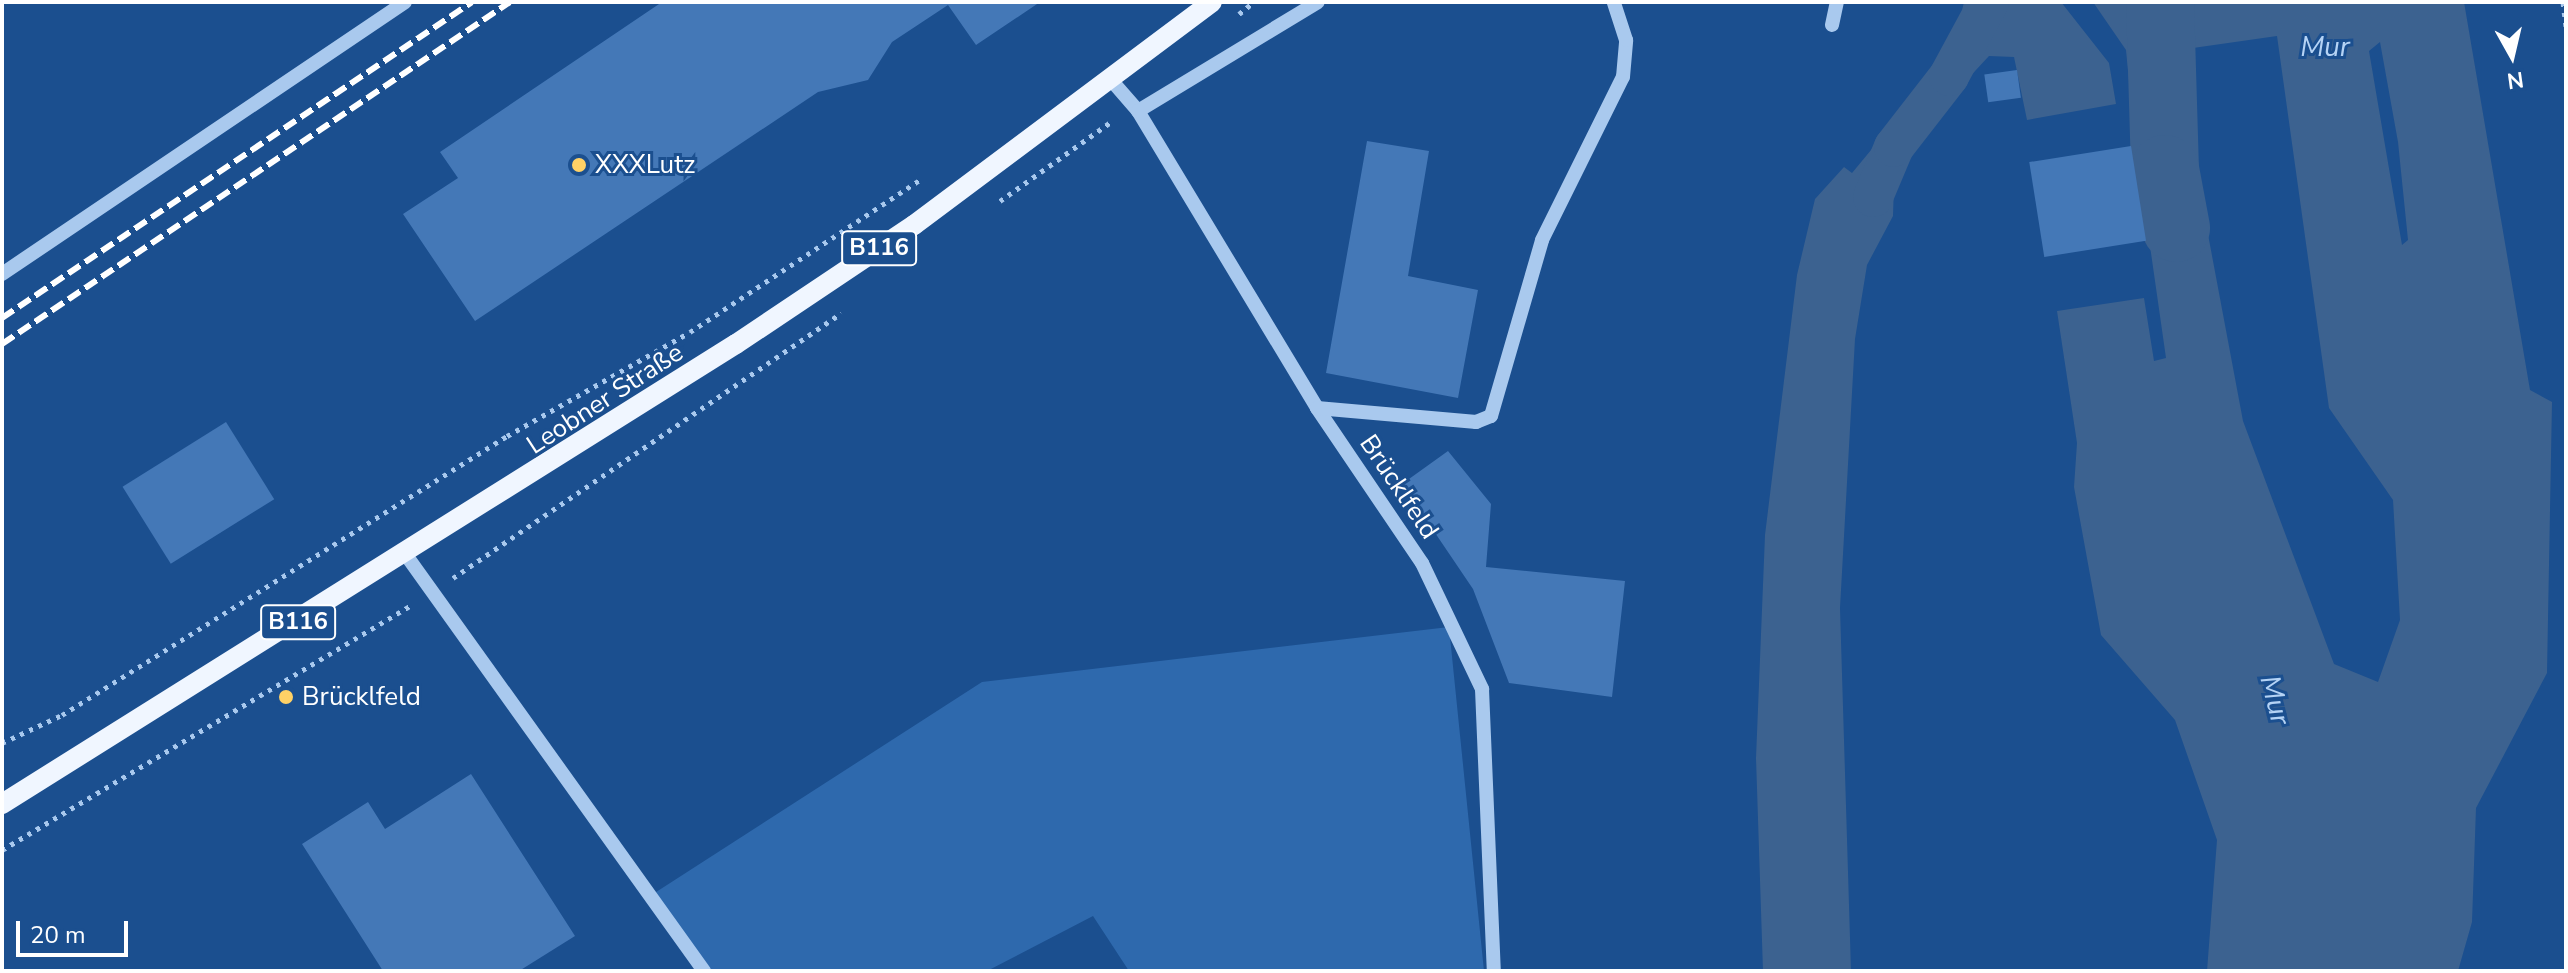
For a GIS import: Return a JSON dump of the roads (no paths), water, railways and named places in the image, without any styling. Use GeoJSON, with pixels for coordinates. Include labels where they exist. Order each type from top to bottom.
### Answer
{"type":"FeatureCollection","features":[{"type":"Feature","properties":{"kind":"main road","name":"Leobner Straße"},"geometry":{"type":"LineString","coordinates":[[2,804],[406,555],[761,327],[1112,81],[1212,2]]}},
{"type":"Feature","properties":{"kind":"street"},"geometry":{"type":"LineString","coordinates":[[2,274],[405,2]]}},
{"type":"Feature","properties":{"kind":"street"},"geometry":{"type":"LineString","coordinates":[[1135,108],[1318,2]]}},
{"type":"Feature","properties":{"kind":"street"},"geometry":{"type":"LineString","coordinates":[[1317,408],[1476,422],[1491,416],[1542,240],[1623,77],[1626,40],[1614,2]]}},
{"type":"Feature","properties":{"kind":"street"},"geometry":{"type":"LineString","coordinates":[[1832,25],[1837,2]]}},
{"type":"Feature","properties":{"kind":"street","name":"Brücklfeld"},"geometry":{"type":"LineString","coordinates":[[1112,81],[1135,108],[1317,408],[1422,563],[1482,689],[1494,971]]}},
{"type":"Feature","properties":{"kind":"street"},"geometry":{"type":"LineString","coordinates":[[406,555],[704,971]]}},
{"type":"Feature","properties":{"kind":"water"},"geometry":{"type":"Polygon","coordinates":[[[1964,2],[2061,2],[2109,63],[2116,104],[2027,120],[2014,57],[1989,56],[1962,85],[1937,68],[1954,45],[1964,2]]]}},
{"type":"Feature","properties":{"kind":"water"},"geometry":{"type":"Polygon","coordinates":[[[2093,2],[2464,2],[2530,390],[2552,402],[2547,673],[2476,808],[2472,922],[2458,971],[2207,971],[2217,840],[2175,720],[2101,635],[2074,487],[2077,443],[2057,311],[2144,298],[2154,361],[2166,358],[2135,141],[2189,133],[2243,421],[2334,664],[2378,682],[2400,620],[2393,500],[2329,408],[2277,36],[2179,50],[2184,92],[2131,102],[2126,50],[2093,2]],[[2380,42],[2369,51],[2402,245],[2408,240],[2398,142],[2380,42]]]}},
{"type":"Feature","properties":{"kind":"water"},"geometry":{"type":"Polygon","coordinates":[[[1881,138],[1908,158],[1894,184],[1893,216],[1867,265],[1855,339],[1840,608],[1851,971],[1763,971],[1756,758],[1765,535],[1797,275],[1815,199],[1844,167],[1852,173],[1881,138]]]}},
{"type":"Feature","properties":{"kind":"waterway"},"geometry":{"type":"LineString","coordinates":[[1873,197],[1894,147],[1949,76],[1989,2]]}},
{"type":"Feature","properties":{"kind":"waterway","name":"Mur"},"geometry":{"type":"LineString","coordinates":[[2160,2],[2165,169],[2176,228]]}},
{"type":"Feature","properties":{"kind":"railway"},"geometry":{"type":"LineString","coordinates":[[2,318],[472,2]]}},
{"type":"Feature","properties":{"kind":"railway"},"geometry":{"type":"LineString","coordinates":[[2,344],[510,2]]}},
{"type":"Feature","properties":{"kind":"place","name":"XXXLutz"},"geometry":{"type":"Point","coordinates":[579,165]}},
{"type":"Feature","properties":{"kind":"place","name":"Brücklfeld"},"geometry":{"type":"Point","coordinates":[286,697]}}]}
